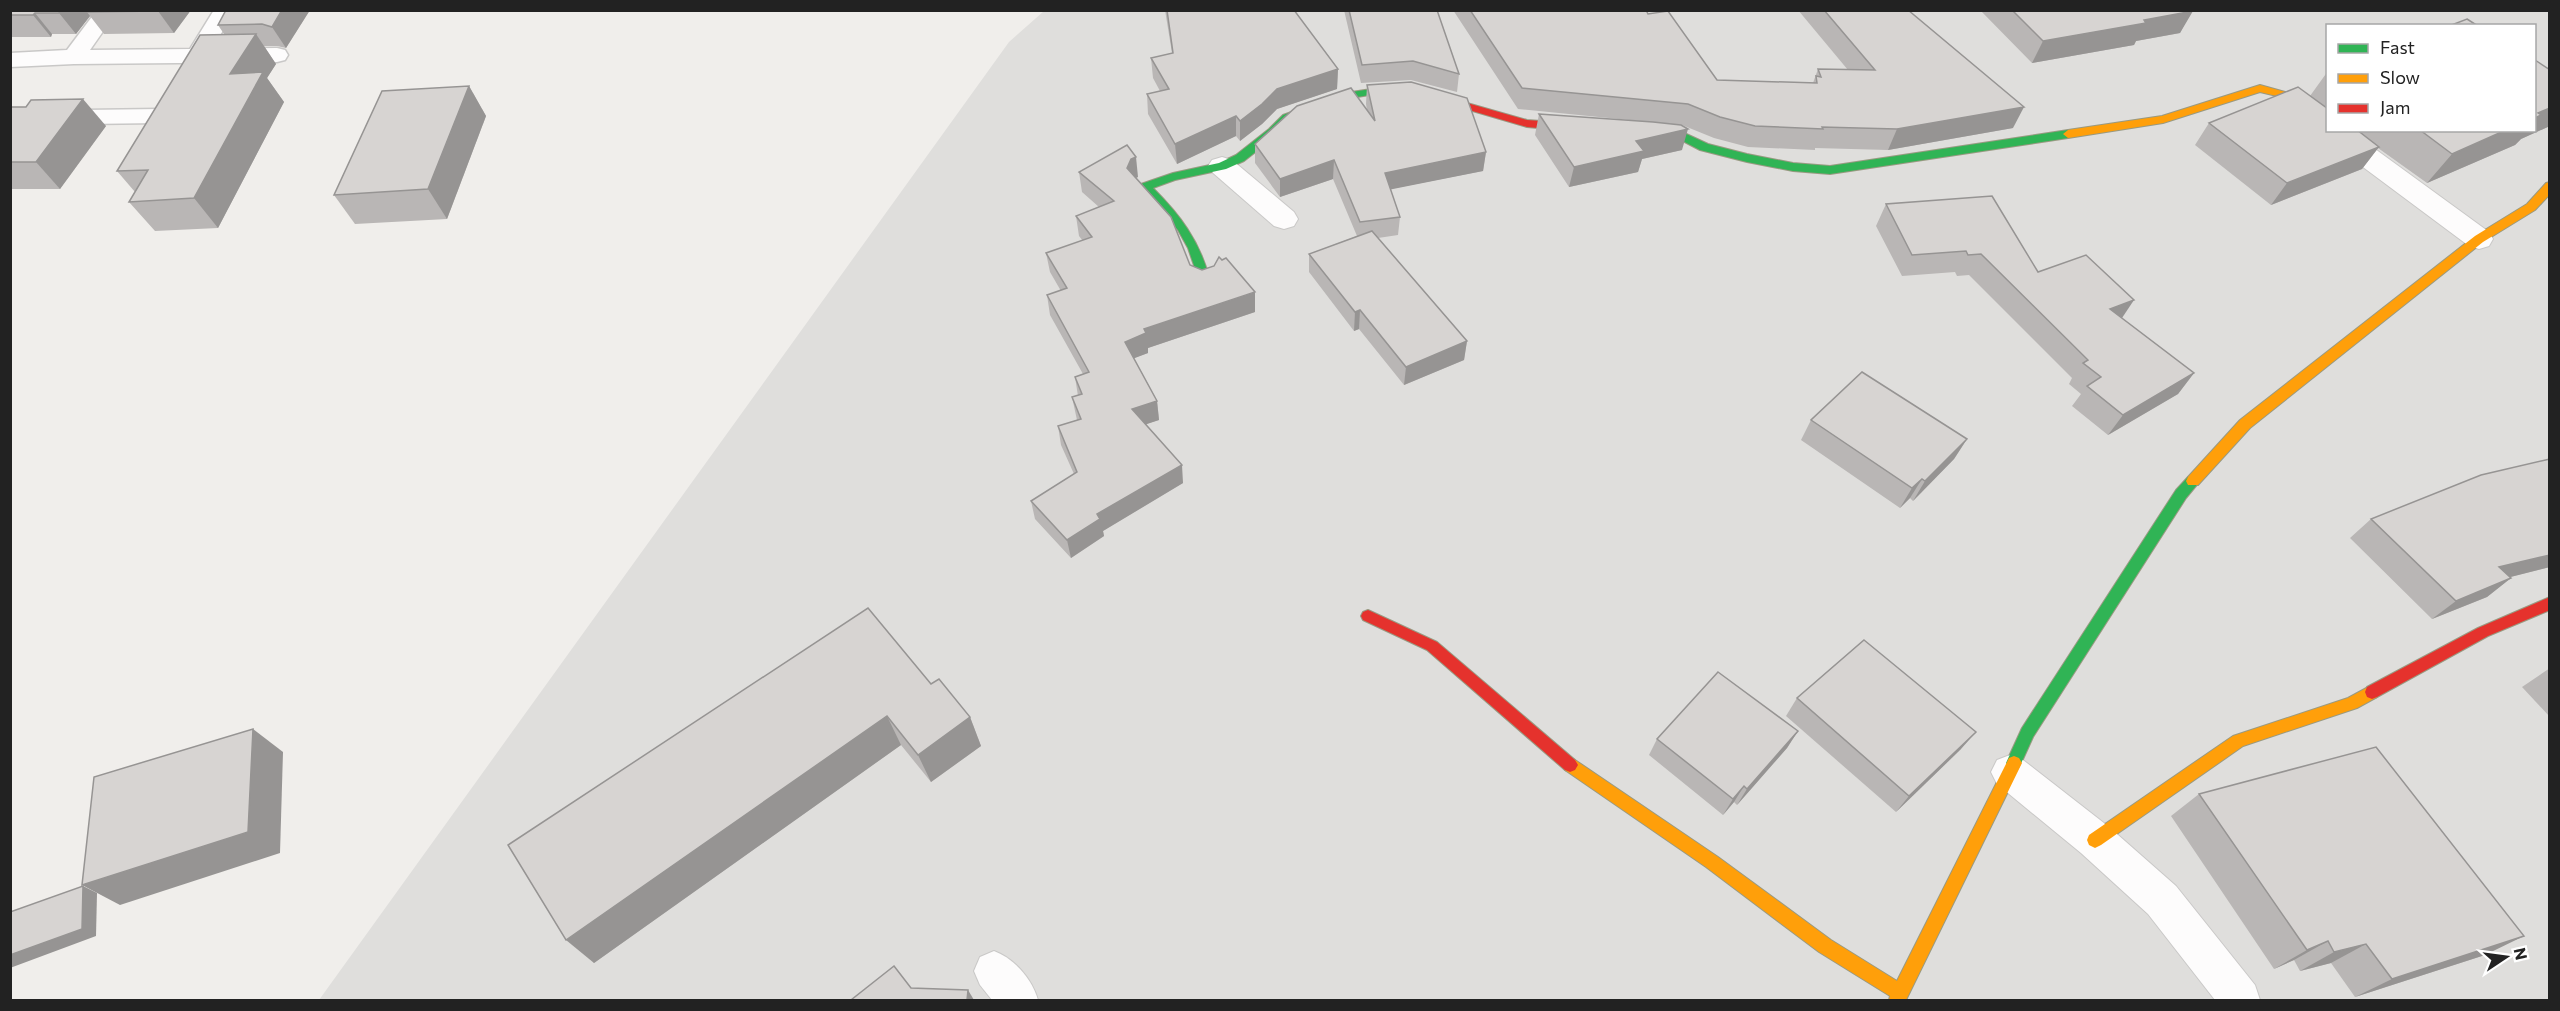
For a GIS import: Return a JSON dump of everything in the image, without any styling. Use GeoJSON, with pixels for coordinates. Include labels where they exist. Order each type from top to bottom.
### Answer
{"type":"FeatureCollection","features":[{"type":"Feature","properties":{"kind":"street"},"geometry":{"type":"LineString","coordinates":[[1627,130],[1682,136],[1704,147],[1793,168],[1830,170],[2163,119],[2260,88],[2285,95],[2326,126]]}},
{"type":"Feature","properties":{"kind":"street"},"geometry":{"type":"LineString","coordinates":[[1203,277],[1195,244],[1188,230],[1145,187],[1173,177],[1222,166],[1240,158],[1273,132],[1287,117],[1349,96],[1389,90],[1411,90],[1527,123],[1595,128]]}},
{"type":"Feature","properties":{"kind":"street"},"geometry":{"type":"LineString","coordinates":[[2334,132],[2479,239]]}},
{"type":"Feature","properties":{"kind":"street"},"geometry":{"type":"LineString","coordinates":[[1222,166],[1284,219]]}},
{"type":"Feature","properties":{"kind":"street"},"geometry":{"type":"LineString","coordinates":[[1368,616],[1432,646],[1568,764],[1712,862],[1825,946],[1899,997],[2027,733],[2181,494],[2245,424],[2479,239],[2531,207],[2550,186]]}},
{"type":"Feature","properties":{"kind":"street"},"geometry":{"type":"LineString","coordinates":[[2095,840],[2238,741],[2352,703],[2482,632],[2550,603]]}},
{"type":"Feature","properties":{"kind":"street"},"geometry":{"type":"LineString","coordinates":[[2010,772],[2095,840],[2162,900],[2240,1000]]}},
{"type":"Feature","properties":{"kind":"lane"},"geometry":{"type":"LineString","coordinates":[[74,57],[108,10]]}},
{"type":"Feature","properties":{"kind":"lane"},"geometry":{"type":"LineString","coordinates":[[195,57],[225,10]]}},
{"type":"Feature","properties":{"kind":"lane"},"geometry":{"type":"LineString","coordinates":[[10,60],[74,57],[277,55]]}},
{"type":"Feature","properties":{"kind":"lane"},"geometry":{"type":"LineString","coordinates":[[10,118],[159,116]]}},
{"type":"Feature","properties":{"kind":"shaded area"},"geometry":{"type":"Polygon","coordinates":[[[1044,11],[2549,11],[2549,1000],[319,1000],[1009,42],[1044,11]]]}},
{"type":"Feature","properties":{"kind":"building"},"geometry":{"type":"Polygon","coordinates":[[[10,10],[60,10],[59,13],[10,15],[10,10]]]}},
{"type":"Feature","properties":{"kind":"building"},"geometry":{"type":"Polygon","coordinates":[[[88,10],[159,10],[87,12],[88,10]]]}},
{"type":"Feature","properties":{"kind":"building"},"geometry":{"type":"Polygon","coordinates":[[[226,10],[282,10],[272,27],[262,24],[218,25],[226,10]]]}},
{"type":"Feature","properties":{"kind":"building"},"geometry":{"type":"Polygon","coordinates":[[[1167,10],[1294,10],[1338,69],[1277,89],[1240,121],[1236,116],[1175,144],[1147,94],[1169,89],[1151,58],[1173,53],[1167,10]]]}},
{"type":"Feature","properties":{"kind":"building"},"geometry":{"type":"Polygon","coordinates":[[[1349,10],[1437,10],[1459,74],[1413,61],[1362,65],[1349,10]]]}},
{"type":"Feature","properties":{"kind":"building"},"geometry":{"type":"Polygon","coordinates":[[[1470,10],[1646,10],[1648,14],[1668,11],[1717,80],[1817,83],[1816,76],[1821,77],[1818,69],[1875,70],[1824,10],[1908,10],[2024,107],[1897,129],[1822,127],[1823,129],[1755,126],[1720,117],[1688,104],[1522,88],[1470,10]]]}},
{"type":"Feature","properties":{"kind":"building"},"geometry":{"type":"Polygon","coordinates":[[[2012,10],[2193,11],[2144,20],[2146,23],[2043,41],[2012,10]]]}},
{"type":"Feature","properties":{"kind":"building"},"geometry":{"type":"Polygon","coordinates":[[[2467,19],[2475,24],[2454,24],[2467,19]]]}},
{"type":"Feature","properties":{"kind":"building"},"geometry":{"type":"Polygon","coordinates":[[[256,34],[230,74],[263,72],[194,198],[129,202],[148,170],[117,171],[200,35],[256,34]]]}},
{"type":"Feature","properties":{"kind":"building"},"geometry":{"type":"Polygon","coordinates":[[[2536,61],[2550,70],[2550,108],[2538,113],[2541,115],[2536,118],[2536,61]]]}},
{"type":"Feature","properties":{"kind":"building"},"geometry":{"type":"Polygon","coordinates":[[[1411,82],[1467,98],[1486,152],[1385,173],[1400,217],[1360,222],[1334,160],[1280,179],[1255,144],[1297,106],[1351,88],[1375,121],[1367,85],[1411,82]]]}},
{"type":"Feature","properties":{"kind":"building"},"geometry":{"type":"Polygon","coordinates":[[[469,86],[428,189],[334,195],[382,91],[469,86]]]}},
{"type":"Feature","properties":{"kind":"building"},"geometry":{"type":"Polygon","coordinates":[[[2298,87],[2326,108],[2326,132],[2360,132],[2379,147],[2287,183],[2209,123],[2298,87]]]}},
{"type":"Feature","properties":{"kind":"building"},"geometry":{"type":"Polygon","coordinates":[[[83,99],[36,162],[10,162],[10,107],[26,107],[31,100],[83,99]]]}},
{"type":"Feature","properties":{"kind":"building"},"geometry":{"type":"Polygon","coordinates":[[[1539,114],[1653,122],[1681,125],[1688,129],[1636,141],[1644,151],[1574,167],[1539,114]]]}},
{"type":"Feature","properties":{"kind":"building"},"geometry":{"type":"Polygon","coordinates":[[[2423,132],[2502,132],[2452,154],[2423,132]]]}},
{"type":"Feature","properties":{"kind":"building"},"geometry":{"type":"Polygon","coordinates":[[[1127,145],[1136,157],[1131,159],[1127,168],[1171,217],[1190,265],[1202,270],[1214,266],[1219,257],[1222,260],[1226,258],[1255,292],[1144,329],[1146,333],[1125,342],[1157,401],[1132,409],[1182,465],[1097,514],[1100,519],[1067,540],[1031,501],[1077,472],[1058,426],[1081,419],[1072,397],[1082,394],[1075,377],[1089,372],[1047,295],[1067,288],[1046,253],[1092,237],[1076,216],[1114,201],[1079,172],[1127,145]]]}},
{"type":"Feature","properties":{"kind":"building"},"geometry":{"type":"Polygon","coordinates":[[[1992,196],[2038,272],[2086,255],[2134,300],[2110,309],[2194,373],[2123,415],[2087,386],[2101,377],[2083,363],[2088,360],[1981,254],[1968,255],[1966,251],[1912,255],[1886,204],[1992,196]]]}},
{"type":"Feature","properties":{"kind":"building"},"geometry":{"type":"Polygon","coordinates":[[[1372,231],[1467,341],[1406,367],[1360,310],[1355,312],[1309,254],[1372,231]]]}},
{"type":"Feature","properties":{"kind":"building"},"geometry":{"type":"Polygon","coordinates":[[[1862,372],[1967,439],[1925,481],[1922,479],[1912,488],[1811,420],[1862,372]]]}},
{"type":"Feature","properties":{"kind":"building"},"geometry":{"type":"Polygon","coordinates":[[[2550,459],[2550,555],[2499,567],[2511,578],[2456,601],[2371,519],[2481,475],[2550,459]]]}},
{"type":"Feature","properties":{"kind":"building"},"geometry":{"type":"Polygon","coordinates":[[[868,608],[931,684],[939,679],[970,717],[918,755],[887,716],[566,940],[508,845],[868,608]]]}},
{"type":"Feature","properties":{"kind":"building"},"geometry":{"type":"Polygon","coordinates":[[[1864,640],[1976,732],[1909,796],[1797,698],[1864,640]]]}},
{"type":"Feature","properties":{"kind":"building"},"geometry":{"type":"Polygon","coordinates":[[[1718,672],[1798,731],[1747,789],[1744,786],[1733,799],[1657,739],[1718,672]]]}},
{"type":"Feature","properties":{"kind":"building"},"geometry":{"type":"Polygon","coordinates":[[[253,729],[248,832],[82,885],[94,777],[253,729]]]}},
{"type":"Feature","properties":{"kind":"building"},"geometry":{"type":"Polygon","coordinates":[[[2376,747],[2524,936],[2392,979],[2366,944],[2334,952],[2328,941],[2307,950],[2199,794],[2376,747]]]}},
{"type":"Feature","properties":{"kind":"building"},"geometry":{"type":"Polygon","coordinates":[[[83,886],[82,929],[10,955],[10,912],[83,886]]]}},
{"type":"Feature","properties":{"kind":"building"},"geometry":{"type":"Polygon","coordinates":[[[894,966],[911,988],[968,990],[967,1000],[851,1000],[894,966]]]}},
{"type":"Feature","properties":{"kind":"traffic: fast"},"geometry":{"type":"LineString","coordinates":[[1203,277],[1194,248],[1182,227],[1145,187],[1173,177],[1222,166],[1240,158],[1273,132],[1287,117],[1349,95],[1378,91]]}},
{"type":"Feature","properties":{"kind":"traffic: fast"},"geometry":{"type":"LineString","coordinates":[[1643,130],[1682,136],[1704,147],[1747,158],[1793,167],[1830,170],[2068,134]]}},
{"type":"Feature","properties":{"kind":"traffic: fast"},"geometry":{"type":"LineString","coordinates":[[2014,763],[2027,733],[2181,494],[2193,481]]}},
{"type":"Feature","properties":{"kind":"traffic: slow"},"geometry":{"type":"LineString","coordinates":[[2068,134],[2163,119],[2260,88],[2285,95],[2326,126]]}},
{"type":"Feature","properties":{"kind":"traffic: slow"},"geometry":{"type":"LineString","coordinates":[[2193,481],[2245,424],[2479,239],[2531,207],[2550,186]]}},
{"type":"Feature","properties":{"kind":"traffic: slow"},"geometry":{"type":"LineString","coordinates":[[2095,840],[2238,741],[2352,703],[2372,692]]}},
{"type":"Feature","properties":{"kind":"traffic: slow"},"geometry":{"type":"LineString","coordinates":[[1897,1000],[2014,763]]}},
{"type":"Feature","properties":{"kind":"traffic: slow"},"geometry":{"type":"LineString","coordinates":[[1570,765],[1712,862],[1825,946],[1901,993]]}},
{"type":"Feature","properties":{"kind":"traffic: jam"},"geometry":{"type":"LineString","coordinates":[[1378,91],[1411,90],[1527,123],[1582,128]]}},
{"type":"Feature","properties":{"kind":"traffic: jam"},"geometry":{"type":"LineString","coordinates":[[2372,692],[2483,632],[2550,603]]}},
{"type":"Feature","properties":{"kind":"traffic: jam"},"geometry":{"type":"LineString","coordinates":[[1368,616],[1432,646],[1570,765]]}}]}
